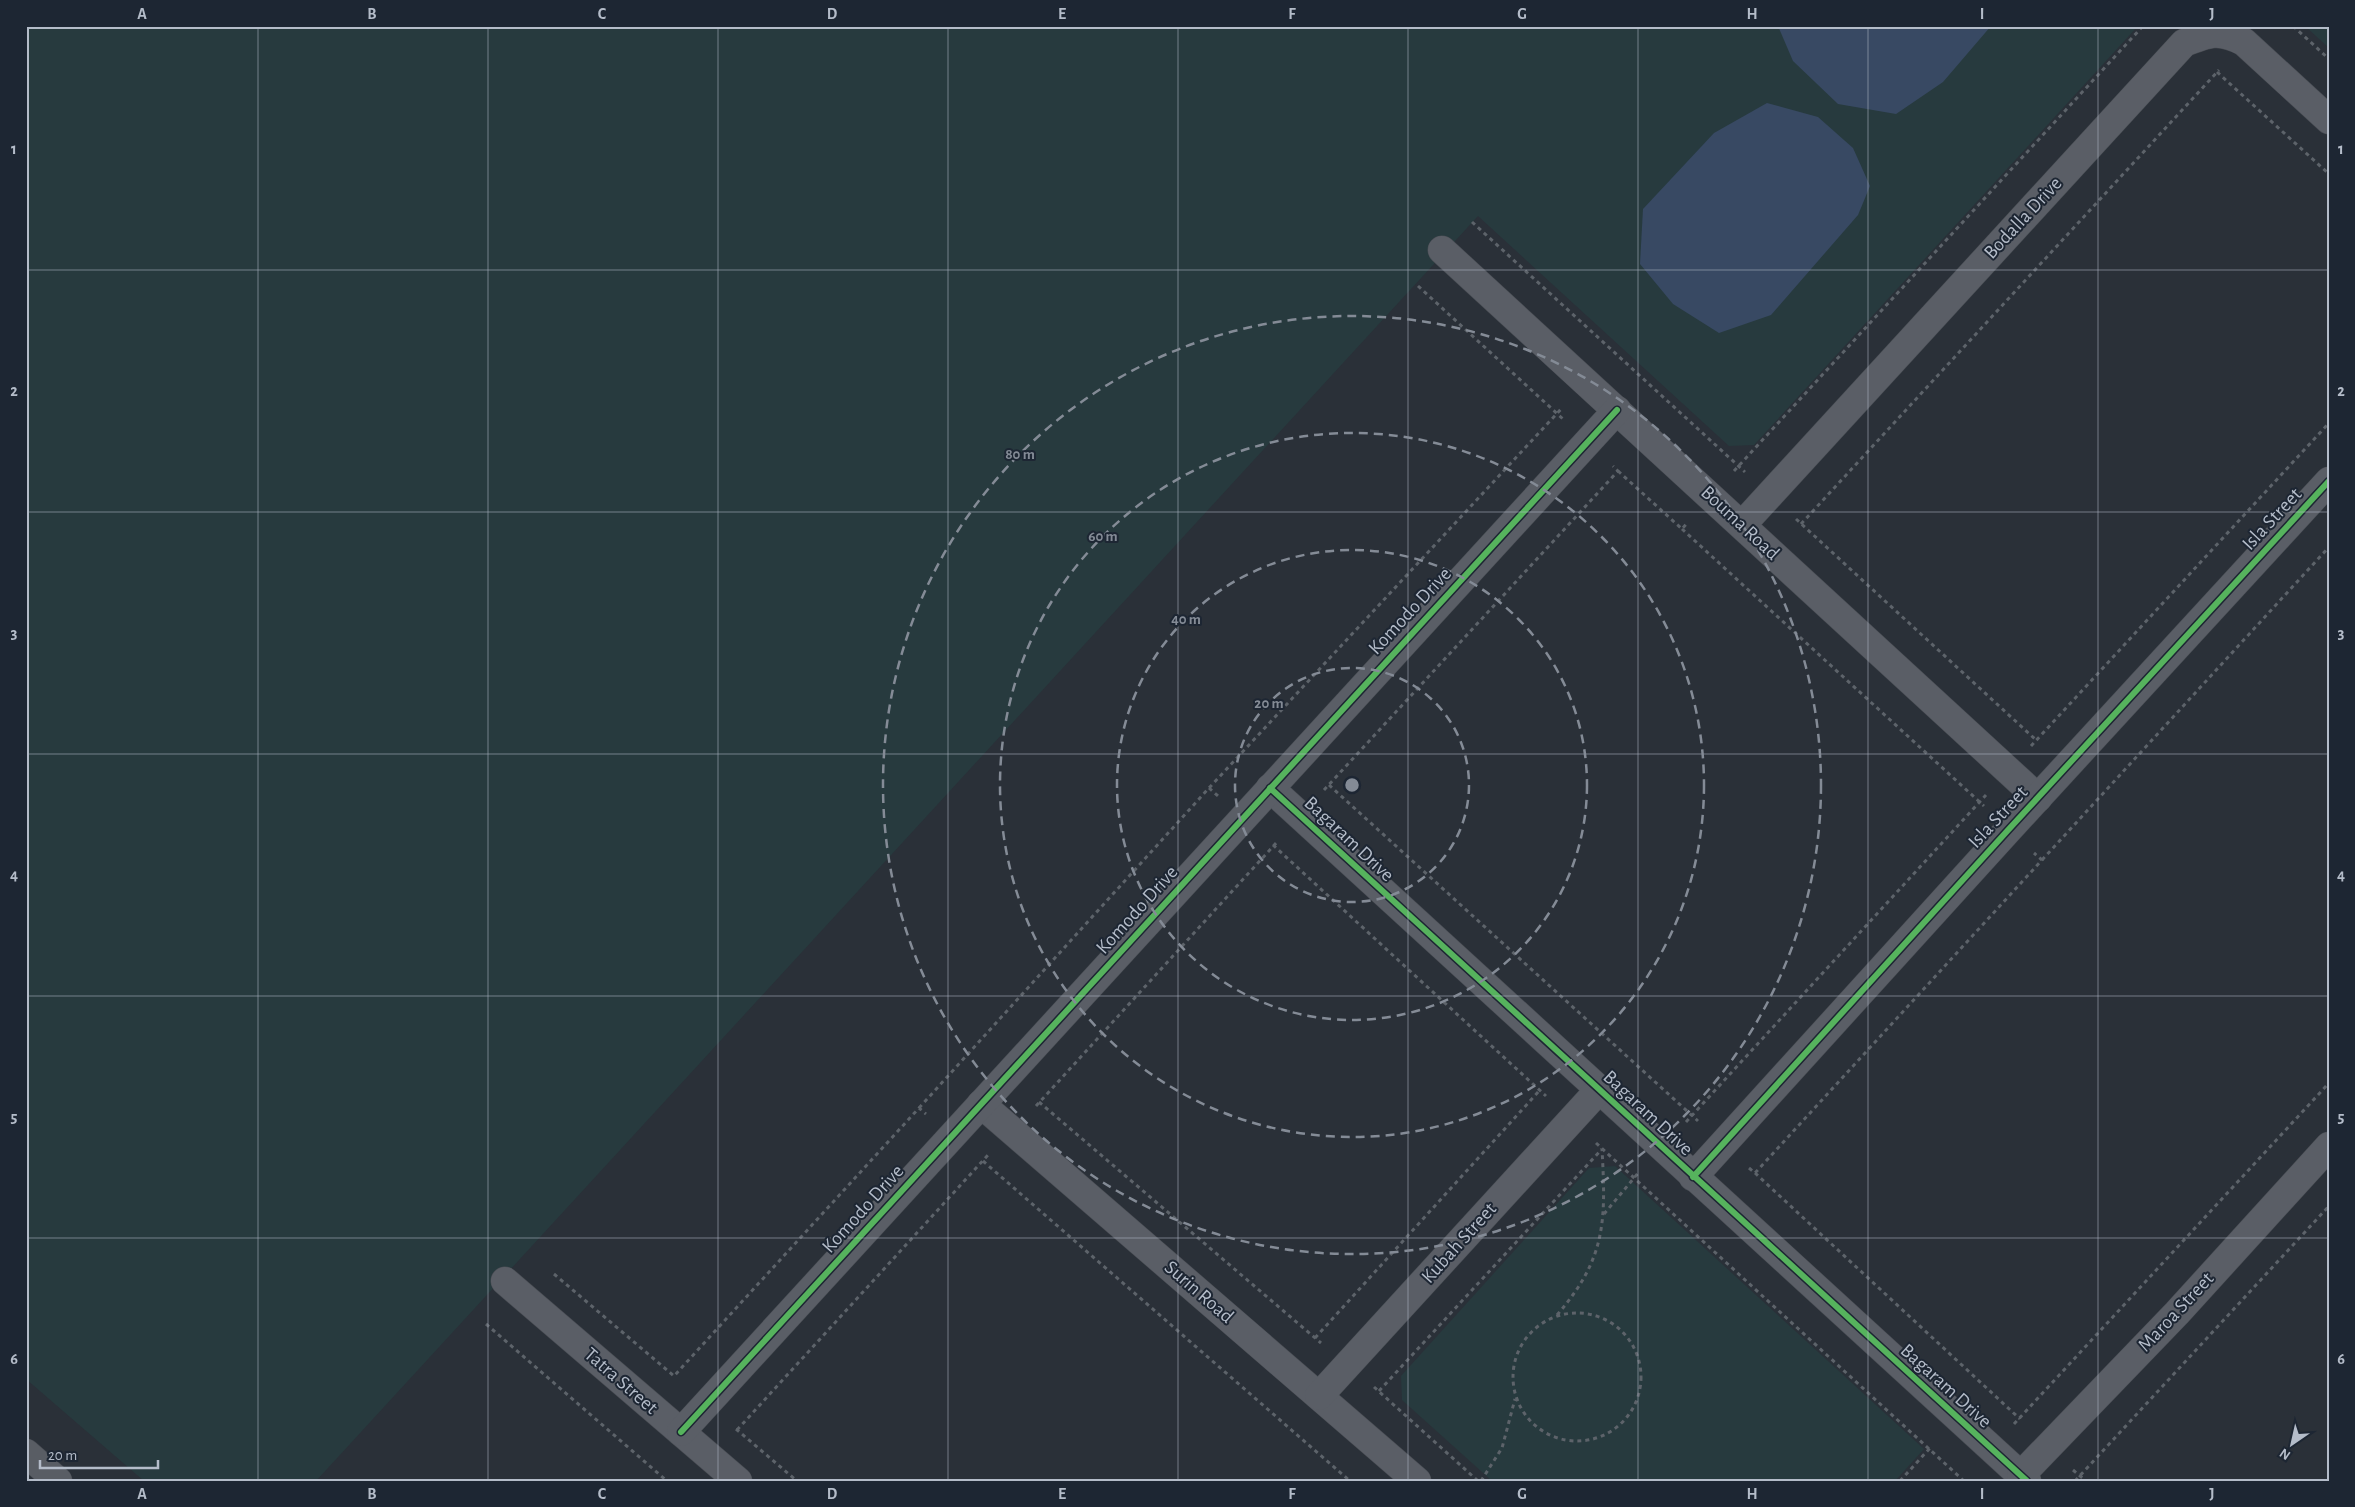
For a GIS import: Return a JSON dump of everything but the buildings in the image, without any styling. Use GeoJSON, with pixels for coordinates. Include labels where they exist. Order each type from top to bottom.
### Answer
{"type":"FeatureCollection","features":[{"type":"Feature","properties":{"kind":"street","name":"Bodalla Drive"},"geometry":{"type":"LineString","coordinates":[[1742,525],[2184,43],[2214,33],[2229,35],[2244,42],[2329,120]]}},
{"type":"Feature","properties":{"kind":"street","name":"Bouma Road"},"geometry":{"type":"LineString","coordinates":[[1442,250],[2038,798]]}},
{"type":"Feature","properties":{"kind":"street","name":"Komodo Drive"},"geometry":{"type":"LineString","coordinates":[[681,1432],[1617,410]]}},
{"type":"Feature","properties":{"kind":"street","name":"Isla Street"},"geometry":{"type":"LineString","coordinates":[[1693,1177],[2329,481]]}},
{"type":"Feature","properties":{"kind":"street","name":"Bagaram Drive"},"geometry":{"type":"LineString","coordinates":[[1270,788],[2024,1478]]}},
{"type":"Feature","properties":{"kind":"street","name":"Kubah Street"},"geometry":{"type":"LineString","coordinates":[[1319,1396],[1599,1090]]}},
{"type":"Feature","properties":{"kind":"street","name":"Surin Road"},"geometry":{"type":"LineString","coordinates":[[982,1104],[1417,1481]]}},
{"type":"Feature","properties":{"kind":"street","name":"Maroa Street"},"geometry":{"type":"LineString","coordinates":[[2024,1478],[2048,1446],[2177,1313],[2329,1146]]}},
{"type":"Feature","properties":{"kind":"street","name":"Tatra Street"},"geometry":{"type":"LineString","coordinates":[[505,1281],[738,1481]]}},
{"type":"Feature","properties":{"kind":"street"},"geometry":{"type":"LineString","coordinates":[[26,1453],[58,1481]]}},
{"type":"Feature","properties":{"kind":"path"},"geometry":{"type":"LineString","coordinates":[[1682,529],[1710,495],[2143,26]]}},
{"type":"Feature","properties":{"kind":"path"},"geometry":{"type":"LineString","coordinates":[[2293,26],[2329,59]]}},
{"type":"Feature","properties":{"kind":"path"},"geometry":{"type":"LineString","coordinates":[[1801,524],[2244,42]]}},
{"type":"Feature","properties":{"kind":"path"},"geometry":{"type":"LineString","coordinates":[[2184,43],[2329,174]]}},
{"type":"Feature","properties":{"kind":"path"},"geometry":{"type":"LineString","coordinates":[[674,1376],[1209,788],[1614,352]]}},
{"type":"Feature","properties":{"kind":"path"},"geometry":{"type":"LineString","coordinates":[[1604,1214],[1635,1177],[2329,423]]}},
{"type":"Feature","properties":{"kind":"path"},"geometry":{"type":"LineString","coordinates":[[1618,471],[2042,860]]}},
{"type":"Feature","properties":{"kind":"path"},"geometry":{"type":"LineString","coordinates":[[1755,1173],[2329,547]]}},
{"type":"Feature","properties":{"kind":"path"},"geometry":{"type":"LineString","coordinates":[[1329,785],[1723,1143],[2086,1481]]}},
{"type":"Feature","properties":{"kind":"path"},"geometry":{"type":"LineString","coordinates":[[1209,788],[1964,1481]]}},
{"type":"Feature","properties":{"kind":"path"},"geometry":{"type":"LineString","coordinates":[[1315,1338],[1596,1029]]}},
{"type":"Feature","properties":{"kind":"path"},"geometry":{"type":"LineString","coordinates":[[1991,1448],[2020,1419],[2329,1083]]}},
{"type":"Feature","properties":{"kind":"path"},"geometry":{"type":"LineString","coordinates":[[1039,1102],[1348,1365],[1479,1481],[1502,1448],[1516,1398]]}},
{"type":"Feature","properties":{"kind":"path"},"geometry":{"type":"LineString","coordinates":[[919,1108],[983,1161],[1350,1481]]}},
{"type":"Feature","properties":{"kind":"path"},"geometry":{"type":"LineString","coordinates":[[1556,1316],[1571,1298],[1595,1257],[1604,1214],[1602,1149]]}},
{"type":"Feature","properties":{"kind":"path"},"geometry":{"type":"LineString","coordinates":[[1378,1391],[1602,1149]]}},
{"type":"Feature","properties":{"kind":"path"},"geometry":{"type":"LineString","coordinates":[[2075,1481],[2329,1206]]}},
{"type":"Feature","properties":{"kind":"path"},"geometry":{"type":"LineString","coordinates":[[550,1270],[796,1481]]}},
{"type":"Feature","properties":{"kind":"path"},"geometry":{"type":"LineString","coordinates":[[1565,1313],[1588,1313],[1608,1320],[1626,1335],[1638,1354],[1642,1376],[1639,1395],[1631,1413],[1618,1427],[1601,1437],[1582,1442],[1562,1440],[1544,1433],[1527,1418],[1516,1398],[1512,1376],[1516,1354],[1527,1335],[1544,1320],[1565,1313]]}},
{"type":"Feature","properties":{"kind":"path"},"geometry":{"type":"LineString","coordinates":[[486,1324],[668,1481]]}},
{"type":"Feature","properties":{"kind":"path"},"geometry":{"type":"LineString","coordinates":[[1900,1481],[1930,1448]]}},
{"type":"Feature","properties":{"kind":"green space"},"geometry":{"type":"Polygon","coordinates":[[[26,26],[2138,26],[1754,445],[1729,446],[1478,216],[316,1481],[144,1481],[26,1379],[26,26]]]}},
{"type":"Feature","properties":{"kind":"green space"},"geometry":{"type":"Polygon","coordinates":[[[2305,26],[2329,26],[2329,48],[2305,26]]]}},
{"type":"Feature","properties":{"kind":"green space"},"geometry":{"type":"Polygon","coordinates":[[[1615,1166],[1924,1449],[1895,1481],[1492,1481],[1402,1400],[1401,1376],[1589,1168],[1615,1166]]]}},
{"type":"Feature","properties":{"kind":"water"},"geometry":{"type":"Polygon","coordinates":[[[1778,26],[1991,26],[1943,82],[1896,114],[1838,104],[1793,61],[1778,26]]]}},
{"type":"Feature","properties":{"kind":"water"},"geometry":{"type":"Polygon","coordinates":[[[1767,103],[1818,117],[1853,148],[1870,186],[1858,215],[1771,315],[1719,333],[1673,304],[1640,264],[1643,209],[1714,133],[1767,103]]]}},
{"type":"Feature","properties":{"kind":"cycle path"},"geometry":{"type":"LineString","coordinates":[[681,1432],[1617,410]]}},
{"type":"Feature","properties":{"kind":"cycle path"},"geometry":{"type":"LineString","coordinates":[[1693,1177],[2329,481]]}},
{"type":"Feature","properties":{"kind":"cycle path"},"geometry":{"type":"LineString","coordinates":[[1270,788],[2027,1481]]}}]}
